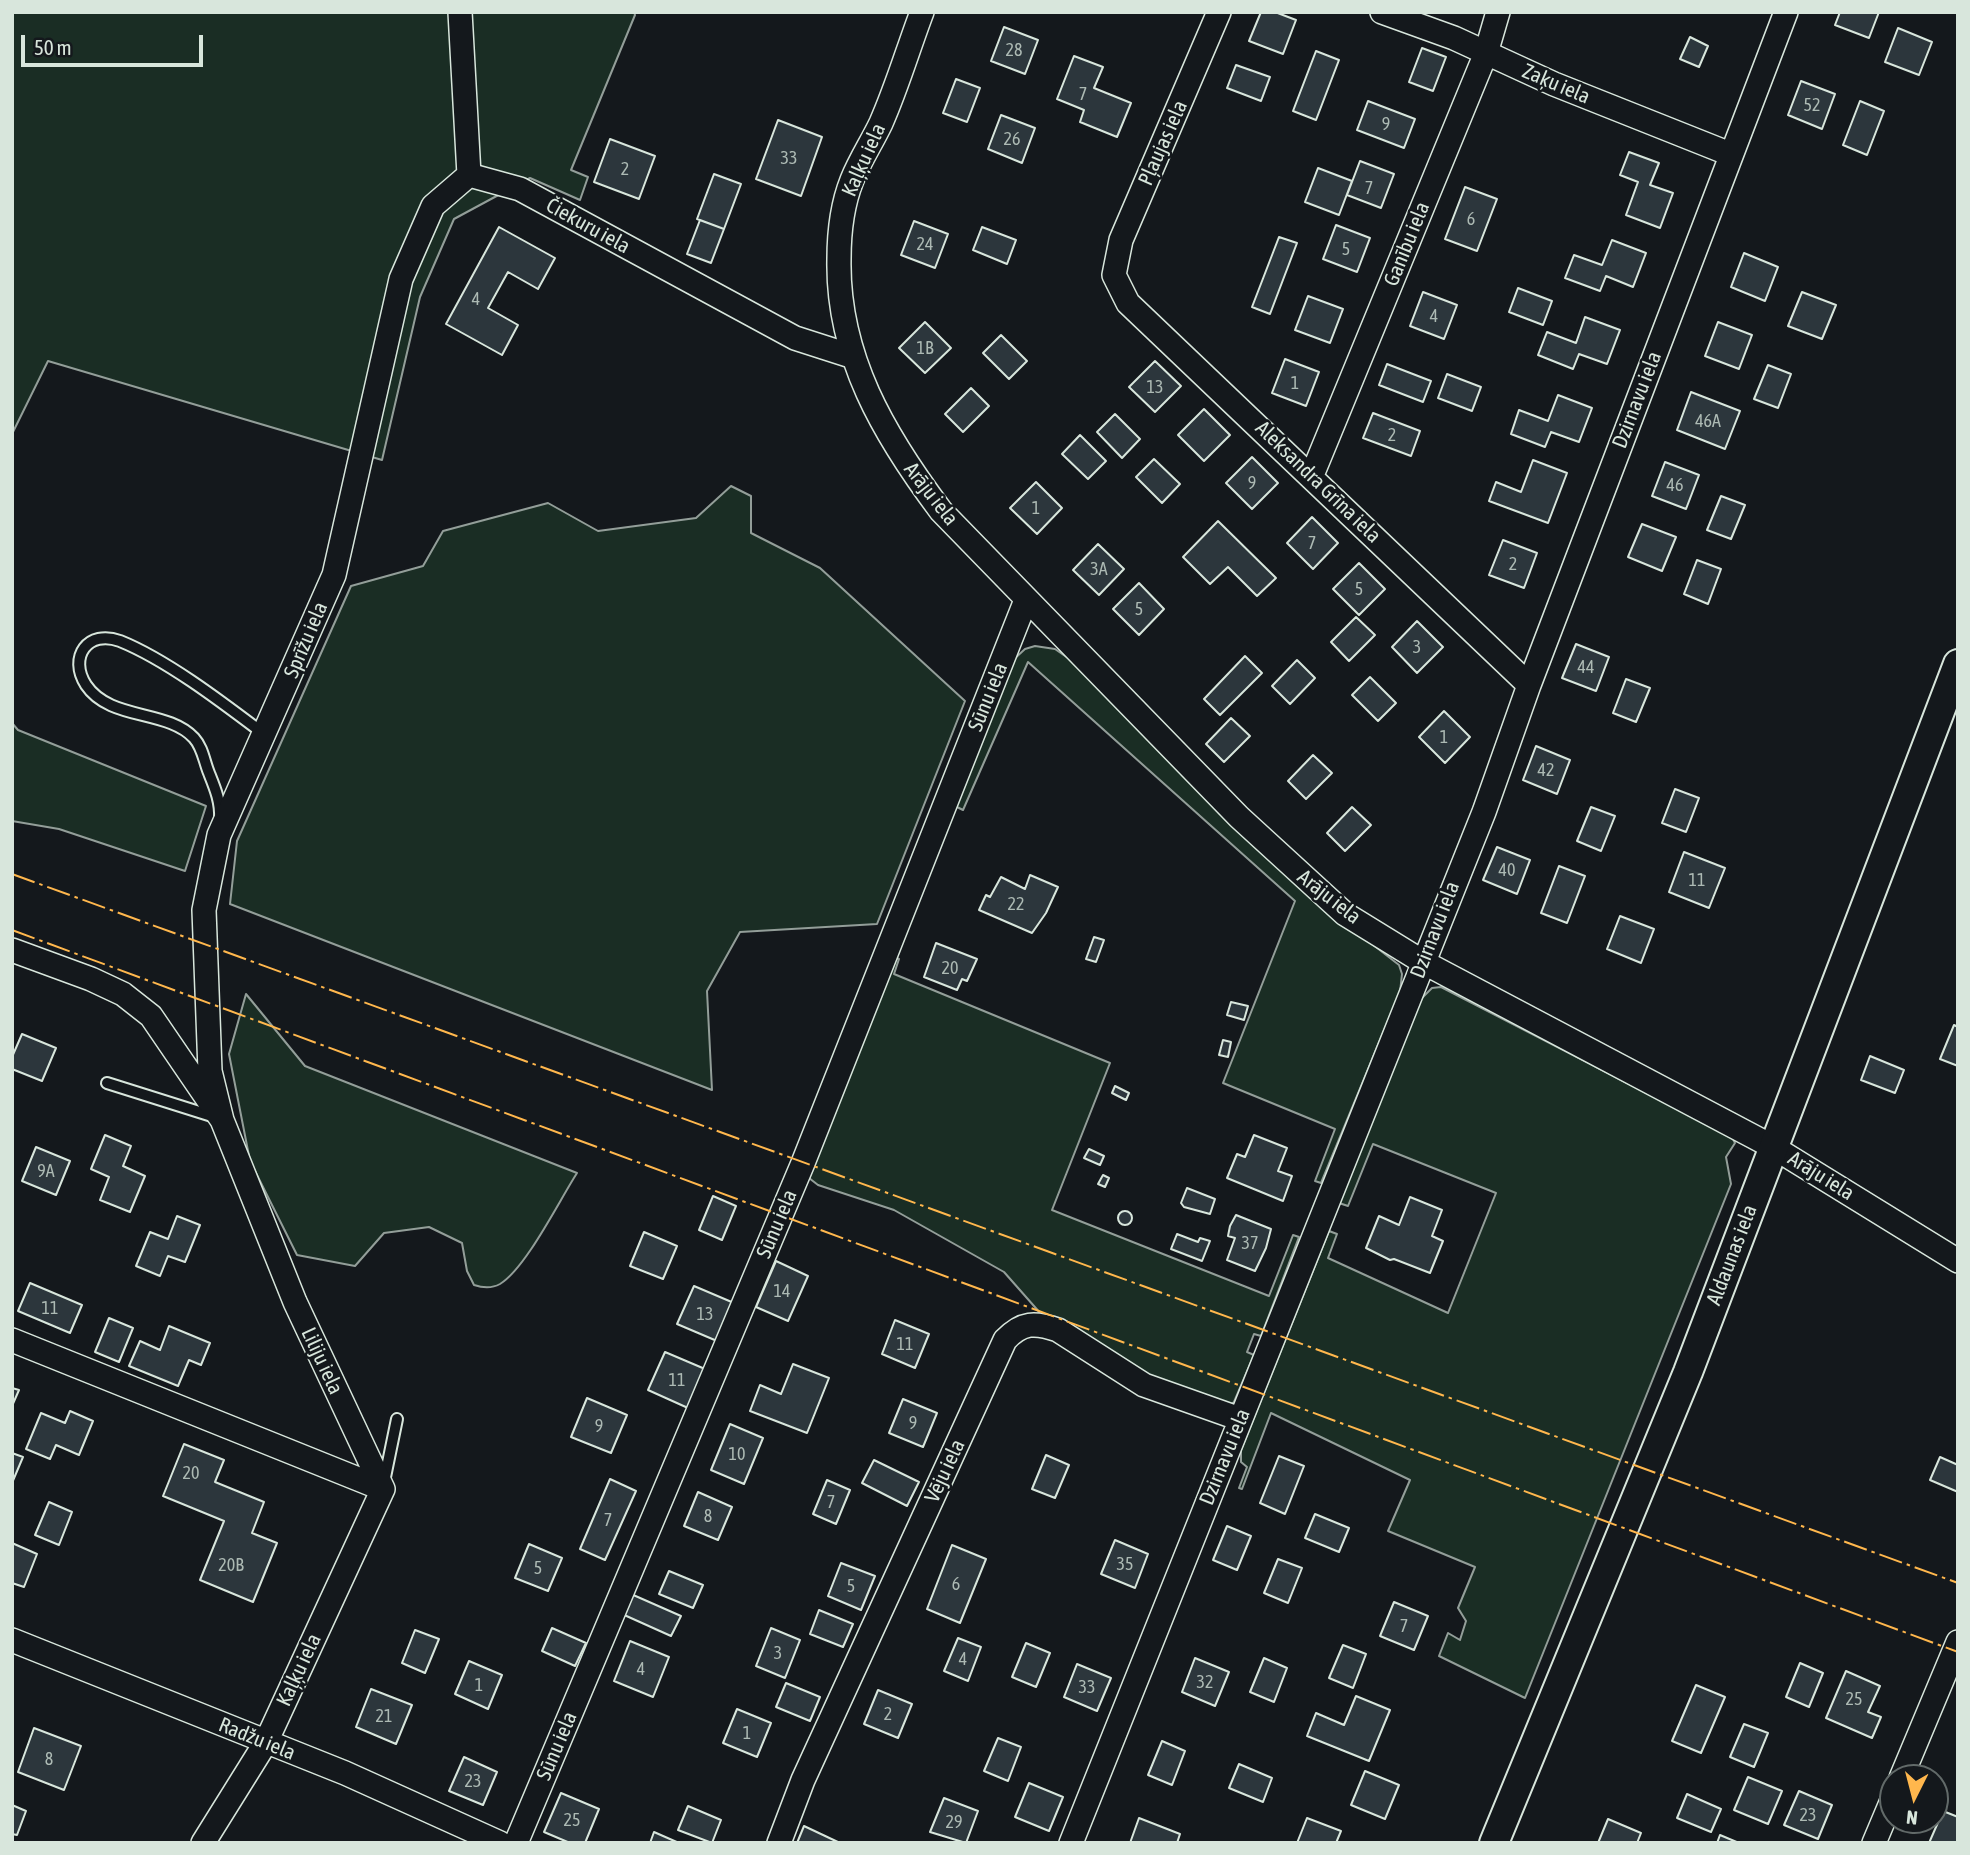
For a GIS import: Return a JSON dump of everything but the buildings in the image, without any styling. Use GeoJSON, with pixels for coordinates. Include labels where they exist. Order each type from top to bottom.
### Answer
{"type":"FeatureCollection","features":[{"type":"Feature","properties":{"kind":"street"},"geometry":{"type":"LineString","coordinates":[[460,12],[469,175]]}},
{"type":"Feature","properties":{"kind":"street","name":"Kaļķu iela"},"geometry":{"type":"LineString","coordinates":[[851,356],[842,316],[839,276],[843,209],[852,180],[881,122],[922,12]]}},
{"type":"Feature","properties":{"kind":"street","name":"Pļaujas iela"},"geometry":{"type":"LineString","coordinates":[[1114,275],[1121,240],[1219,12]]}},
{"type":"Feature","properties":{"kind":"street","name":"Zaķu iela"},"geometry":{"type":"LineString","coordinates":[[1382,12],[1486,53],[1554,85],[1730,154]]}},
{"type":"Feature","properties":{"kind":"street","name":"Ganību iela"},"geometry":{"type":"LineString","coordinates":[[1312,475],[1486,53],[1498,12]]}},
{"type":"Feature","properties":{"kind":"street","name":"Dzirnavu iela"},"geometry":{"type":"LineString","coordinates":[[1071,1843],[1484,812],[1529,685],[1786,12]]}},
{"type":"Feature","properties":{"kind":"street","name":"Čiekuru iela"},"geometry":{"type":"LineString","coordinates":[[469,175],[520,189],[795,338],[851,356]]}},
{"type":"Feature","properties":{"kind":"street","name":"Sprīžu iela"},"geometry":{"type":"LineString","coordinates":[[222,1119],[210,1070],[204,910],[219,835],[334,575],[401,279],[433,206],[469,175]]}},
{"type":"Feature","properties":{"kind":"street","name":"Aleksandra Grīna iela"},"geometry":{"type":"LineString","coordinates":[[1114,275],[1128,303],[1312,475],[1529,685]]}},
{"type":"Feature","properties":{"kind":"street","name":"Arāju iela"},"geometry":{"type":"LineString","coordinates":[[851,356],[882,424],[907,466],[941,511],[1293,869],[1345,914],[1423,962],[1603,1060],[1700,1106],[1773,1146],[1958,1262]]}},
{"type":"Feature","properties":{"kind":"street","name":"Sūnu iela"},"geometry":{"type":"LineString","coordinates":[[516,1843],[803,1163],[1026,600]]}},
{"type":"Feature","properties":{"kind":"street","name":"Aldaunas iela"},"geometry":{"type":"LineString","coordinates":[[1494,1843],[1688,1373],[1958,664]]}},
{"type":"Feature","properties":{"kind":"street","name":"Liliju iela"},"geometry":{"type":"LineString","coordinates":[[12,950],[91,979],[123,994],[151,1016],[222,1119],[295,1303],[383,1489]]}},
{"type":"Feature","properties":{"kind":"street","name":"Vēju iela"},"geometry":{"type":"LineString","coordinates":[[779,1843],[803,1780],[1005,1339],[1016,1329],[1028,1324],[1042,1324],[1058,1330],[1144,1385],[1240,1419]]}},
{"type":"Feature","properties":{"kind":"street"},"geometry":{"type":"LineString","coordinates":[[12,1340],[383,1489]]}},
{"type":"Feature","properties":{"kind":"street","name":"Kaļķu iela"},"geometry":{"type":"LineString","coordinates":[[203,1843],[266,1742],[383,1489]]}},
{"type":"Feature","properties":{"kind":"street","name":"Radžu iela"},"geometry":{"type":"LineString","coordinates":[[12,1640],[345,1773],[500,1843]]}},
{"type":"Feature","properties":{"kind":"street"},"geometry":{"type":"LineString","coordinates":[[1907,1764],[1958,1642]]}},
{"type":"Feature","properties":{"kind":"lane"},"geometry":{"type":"LineString","coordinates":[[219,835],[221,810],[218,795],[196,740],[183,728],[104,702],[87,686],[80,672],[84,646],[94,638],[108,637],[124,643],[185,678],[265,735]]}},
{"type":"Feature","properties":{"kind":"lane"},"geometry":{"type":"LineString","coordinates":[[107,1083],[222,1119]]}},
{"type":"Feature","properties":{"kind":"lane"},"geometry":{"type":"LineString","coordinates":[[383,1489],[397,1419]]}},
{"type":"Feature","properties":{"kind":"green space"},"geometry":{"type":"Polygon","coordinates":[[[12,12],[634,12],[635,15],[571,170],[588,177],[580,200],[530,178],[454,219],[420,297],[382,460],[48,361],[12,434],[12,12]]]}},
{"type":"Feature","properties":{"kind":"green space"},"geometry":{"type":"Polygon","coordinates":[[[731,486],[751,496],[751,533],[820,568],[965,701],[877,924],[740,932],[707,991],[712,1090],[230,904],[237,841],[351,586],[423,566],[443,531],[548,503],[598,531],[696,518],[731,486]]]}},
{"type":"Feature","properties":{"kind":"green space"},"geometry":{"type":"Polygon","coordinates":[[[1035,646],[1055,649],[1078,665],[1300,888],[1399,965],[1402,974],[1400,992],[1321,1183],[1315,1181],[1335,1129],[1223,1083],[1295,901],[1028,662],[963,810],[953,805],[1012,661],[1025,649],[1035,646]]]}},
{"type":"Feature","properties":{"kind":"green space"},"geometry":{"type":"Polygon","coordinates":[[[12,723],[18,730],[206,806],[185,871],[59,829],[12,821],[12,723]]]}},
{"type":"Feature","properties":{"kind":"green space"},"geometry":{"type":"Polygon","coordinates":[[[891,956],[899,959],[894,974],[1110,1063],[1052,1210],[1269,1296],[1293,1235],[1299,1237],[1261,1336],[1254,1334],[1247,1352],[1254,1355],[1234,1402],[1229,1406],[1153,1384],[1041,1314],[1004,1272],[894,1210],[818,1185],[809,1178],[891,956]]]}},
{"type":"Feature","properties":{"kind":"green space"},"geometry":{"type":"Polygon","coordinates":[[[1441,987],[1732,1137],[1735,1143],[1726,1157],[1731,1184],[1525,1698],[1439,1656],[1448,1633],[1460,1640],[1466,1621],[1458,1608],[1475,1567],[1388,1531],[1410,1480],[1271,1413],[1242,1489],[1239,1488],[1247,1467],[1241,1462],[1241,1450],[1329,1231],[1337,1234],[1328,1258],[1448,1313],[1496,1193],[1373,1144],[1348,1206],[1339,1203],[1420,1000],[1432,988],[1441,987]]]}},
{"type":"Feature","properties":{"kind":"green space"},"geometry":{"type":"Polygon","coordinates":[[[246,994],[305,1066],[577,1173],[542,1233],[510,1276],[493,1287],[474,1285],[467,1271],[462,1243],[429,1227],[384,1233],[355,1266],[297,1255],[250,1161],[229,1054],[246,994]]]}},
{"type":"Feature","properties":{"kind":"power"},"geometry":{"type":"LineString","coordinates":[[12,874],[1958,1583]]}},
{"type":"Feature","properties":{"kind":"power"},"geometry":{"type":"LineString","coordinates":[[12,930],[1958,1652]]}}]}
